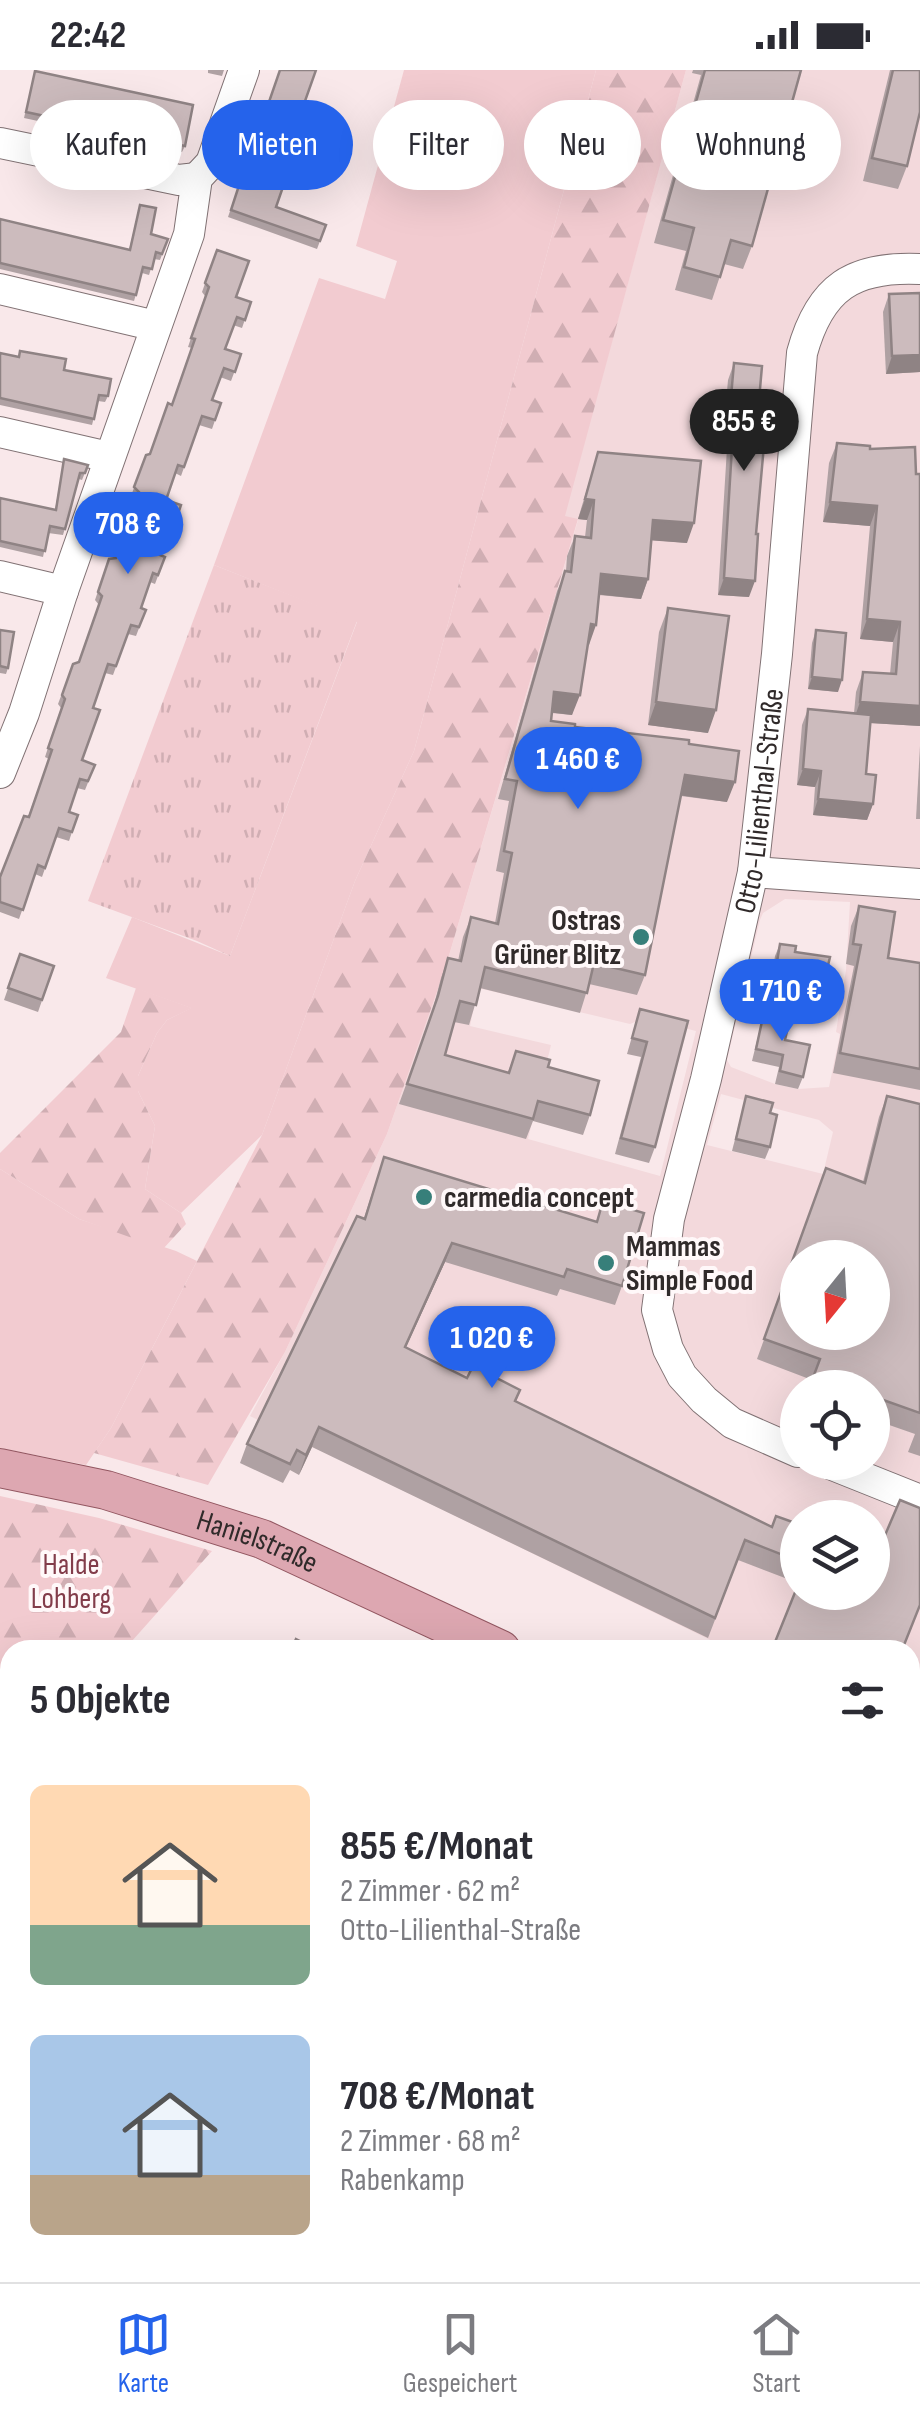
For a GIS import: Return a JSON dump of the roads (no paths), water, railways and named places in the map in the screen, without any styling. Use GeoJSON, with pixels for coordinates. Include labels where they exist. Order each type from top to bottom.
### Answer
{"type":"FeatureCollection","features":[{"type":"Feature","properties":{"kind":"main road","name":"Hanielstraße"},"geometry":{"type":"LineString","coordinates":[[0,1468],[106,1490],[262,1539],[479,1640]]}},
{"type":"Feature","properties":{"kind":"street"},"geometry":{"type":"LineString","coordinates":[[0,773],[12,710],[63,590],[189,234],[197,178],[211,163],[244,70]]}},
{"type":"Feature","properties":{"kind":"street"},"geometry":{"type":"LineString","coordinates":[[0,142],[180,180],[197,178]]}},
{"type":"Feature","properties":{"kind":"street","name":"Otto-Lilienthal-Straße"},"geometry":{"type":"LineString","coordinates":[[780,1444],[732,1423],[704,1400],[682,1376],[668,1349],[657,1310],[669,1219],[714,1046],[752,872],[771,712],[800,372],[810,322],[826,299],[849,280],[878,269],[920,269]]}},
{"type":"Feature","properties":{"kind":"street"},"geometry":{"type":"LineString","coordinates":[[0,289],[156,326]]}},
{"type":"Feature","properties":{"kind":"street"},"geometry":{"type":"LineString","coordinates":[[0,432],[109,457]]}},
{"type":"Feature","properties":{"kind":"street"},"geometry":{"type":"LineString","coordinates":[[0,576],[63,590]]}},
{"type":"Feature","properties":{"kind":"street"},"geometry":{"type":"LineString","coordinates":[[752,872],[920,884]]}},
{"type":"Feature","properties":{"kind":"street"},"geometry":{"type":"LineString","coordinates":[[870,1480],[920,1500]]}},
{"type":"Feature","properties":{"kind":"place","name":"Ostras Grüner Blitz"},"geometry":{"type":"Point","coordinates":[641,937]}},
{"type":"Feature","properties":{"kind":"place","name":"carmedia concept"},"geometry":{"type":"Point","coordinates":[424,1197]}},
{"type":"Feature","properties":{"kind":"place","name":"Mammas Simple Food"},"geometry":{"type":"Point","coordinates":[606,1263]}},
{"type":"Feature","properties":{"kind":"park label","name":"Halde Lohberg"},"geometry":{"type":"Point","coordinates":[71,1581]}}]}
